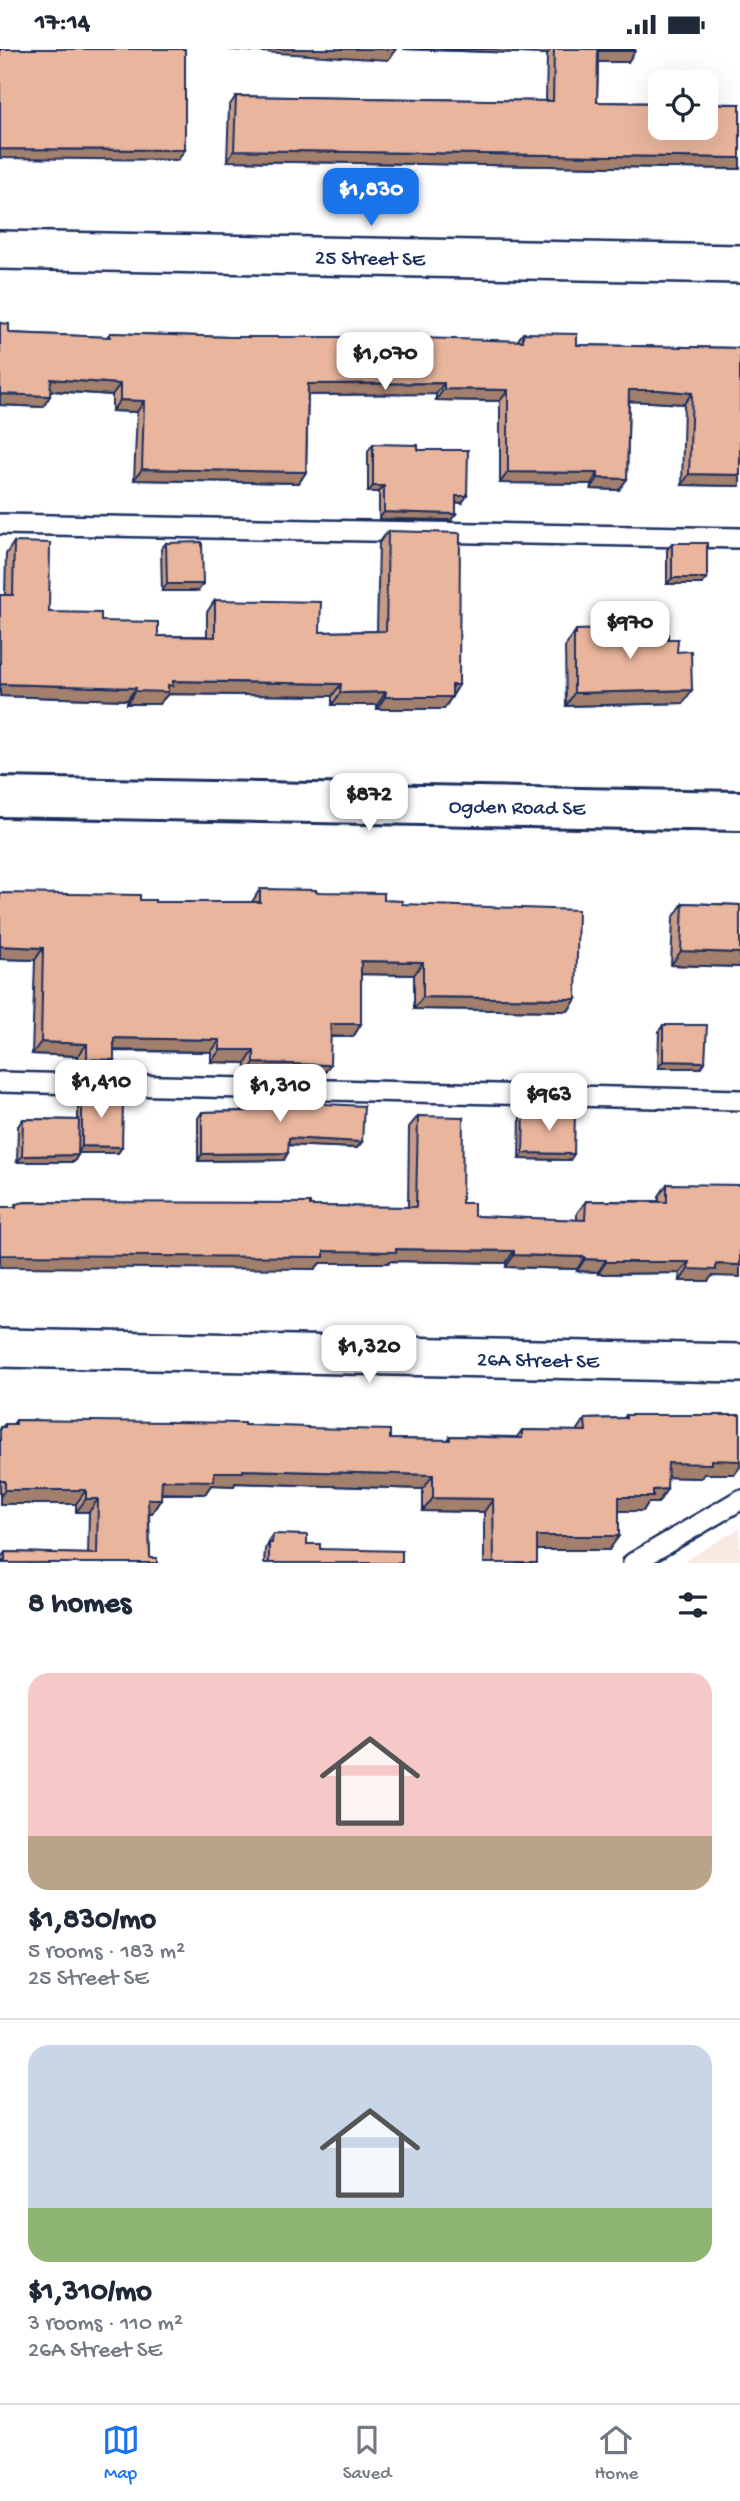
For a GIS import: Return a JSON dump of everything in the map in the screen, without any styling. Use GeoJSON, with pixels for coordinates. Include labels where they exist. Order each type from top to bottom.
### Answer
{"type":"FeatureCollection","features":[{"type":"Feature","properties":{"kind":"street","name":"25 Street SE"},"geometry":{"type":"LineString","coordinates":[[0,250],[740,264]]}},
{"type":"Feature","properties":{"kind":"street","name":"Ogden Road SE"},"geometry":{"type":"LineString","coordinates":[[0,797],[740,811]]}},
{"type":"Feature","properties":{"kind":"street","name":"26A Street SE"},"geometry":{"type":"LineString","coordinates":[[0,1348],[740,1363]]}},
{"type":"Feature","properties":{"kind":"lane"},"geometry":{"type":"LineString","coordinates":[[0,524],[740,538]]}},
{"type":"Feature","properties":{"kind":"lane"},"geometry":{"type":"LineString","coordinates":[[0,1082],[740,1100]]}},
{"type":"Feature","properties":{"kind":"lane"},"geometry":{"type":"LineString","coordinates":[[633,1563],[740,1500]]}},
{"type":"Feature","properties":{"kind":"shaded area"},"geometry":{"type":"Polygon","coordinates":[[[740,1528],[740,1563],[681,1563],[740,1528]]]}},
{"type":"Feature","properties":{"kind":"building"},"geometry":{"type":"Polygon","coordinates":[[[0,49],[185,49],[185,150],[0,149],[0,49]]]}},
{"type":"Feature","properties":{"kind":"building"},"geometry":{"type":"Polygon","coordinates":[[[554,49],[635,49],[598,51],[597,102],[648,103],[648,140],[718,140],[718,104],[740,104],[740,158],[234,150],[236,96],[553,101],[554,49]]]}},
{"type":"Feature","properties":{"kind":"building"},"geometry":{"type":"Polygon","coordinates":[[[0,323],[9,324],[9,333],[110,337],[110,333],[523,341],[523,333],[577,334],[577,345],[740,348],[740,475],[689,474],[692,393],[659,390],[629,390],[627,479],[598,478],[598,473],[508,472],[508,390],[444,389],[444,383],[308,384],[306,472],[142,469],[144,401],[120,400],[120,384],[51,379],[50,396],[0,394],[0,323]]]}},
{"type":"Feature","properties":{"kind":"building"},"geometry":{"type":"Polygon","coordinates":[[[373,444],[418,445],[418,450],[468,450],[467,496],[456,496],[456,514],[384,512],[384,486],[373,486],[373,444]]]}},
{"type":"Feature","properties":{"kind":"building"},"geometry":{"type":"Polygon","coordinates":[[[388,531],[460,533],[459,685],[452,685],[452,697],[385,697],[386,692],[340,693],[341,684],[173,681],[173,686],[168,685],[168,692],[135,691],[136,688],[0,684],[0,595],[13,595],[14,542],[50,543],[49,612],[101,613],[101,621],[158,622],[158,636],[215,637],[215,600],[321,602],[320,632],[386,631],[388,531]]]}},
{"type":"Feature","properties":{"kind":"building"},"geometry":{"type":"Polygon","coordinates":[[[202,542],[203,584],[167,584],[166,543],[202,542]]]}},
{"type":"Feature","properties":{"kind":"building"},"geometry":{"type":"Polygon","coordinates":[[[672,543],[707,543],[707,578],[672,578],[672,543]]]}},
{"type":"Feature","properties":{"kind":"building"},"geometry":{"type":"Polygon","coordinates":[[[668,627],[668,639],[678,639],[677,652],[691,651],[692,690],[574,693],[576,630],[668,627]]]}},
{"type":"Feature","properties":{"kind":"building"},"geometry":{"type":"Polygon","coordinates":[[[260,889],[384,893],[384,900],[402,901],[402,904],[578,910],[576,999],[423,997],[423,962],[361,961],[361,1024],[331,1024],[330,1065],[254,1063],[254,1050],[220,1050],[220,1040],[114,1038],[114,1060],[87,1059],[87,1044],[41,1042],[43,948],[0,946],[0,893],[140,895],[140,900],[155,902],[260,902],[260,889]]]}},
{"type":"Feature","properties":{"kind":"building"},"geometry":{"type":"Polygon","coordinates":[[[683,903],[740,905],[740,953],[681,951],[683,903]]]}},
{"type":"Feature","properties":{"kind":"building"},"geometry":{"type":"Polygon","coordinates":[[[663,1025],[707,1025],[705,1062],[663,1061],[663,1025]]]}},
{"type":"Feature","properties":{"kind":"building"},"geometry":{"type":"Polygon","coordinates":[[[82,1090],[109,1090],[109,1103],[123,1103],[122,1147],[82,1146],[82,1090]]]}},
{"type":"Feature","properties":{"kind":"building"},"geometry":{"type":"Polygon","coordinates":[[[250,1094],[325,1095],[325,1104],[364,1106],[362,1142],[289,1138],[288,1153],[202,1154],[202,1112],[249,1111],[250,1094]]]}},
{"type":"Feature","properties":{"kind":"building"},"geometry":{"type":"Polygon","coordinates":[[[524,1111],[575,1112],[574,1154],[523,1153],[524,1111]]]}},
{"type":"Feature","properties":{"kind":"building"},"geometry":{"type":"Polygon","coordinates":[[[418,1116],[463,1117],[462,1203],[474,1203],[474,1216],[585,1220],[586,1201],[667,1202],[667,1184],[740,1185],[740,1265],[716,1264],[716,1270],[688,1269],[689,1262],[606,1262],[585,1257],[514,1255],[514,1251],[396,1249],[396,1252],[324,1251],[324,1257],[0,1255],[0,1207],[16,1207],[16,1204],[25,1202],[310,1203],[310,1206],[416,1207],[418,1116]]]}},
{"type":"Feature","properties":{"kind":"building"},"geometry":{"type":"Polygon","coordinates":[[[23,1119],[79,1120],[78,1155],[22,1156],[23,1119]]]}},
{"type":"Feature","properties":{"kind":"building"},"geometry":{"type":"Polygon","coordinates":[[[626,1415],[740,1415],[740,1461],[711,1460],[711,1464],[668,1463],[667,1489],[653,1490],[653,1497],[619,1497],[619,1536],[537,1536],[537,1563],[494,1563],[493,1499],[433,1498],[433,1475],[243,1470],[214,1472],[214,1481],[162,1480],[161,1499],[148,1499],[150,1558],[157,1558],[157,1563],[0,1563],[5,1561],[5,1552],[97,1554],[98,1499],[86,1499],[86,1490],[5,1490],[5,1481],[0,1481],[0,1427],[16,1424],[16,1420],[244,1423],[390,1430],[390,1439],[450,1440],[450,1436],[522,1438],[522,1430],[586,1431],[585,1419],[626,1418],[626,1415]]]}},
{"type":"Feature","properties":{"kind":"building"},"geometry":{"type":"Polygon","coordinates":[[[273,1534],[307,1535],[307,1544],[320,1544],[320,1549],[402,1551],[402,1563],[269,1563],[269,1543],[272,1543],[273,1534]]]}}]}
